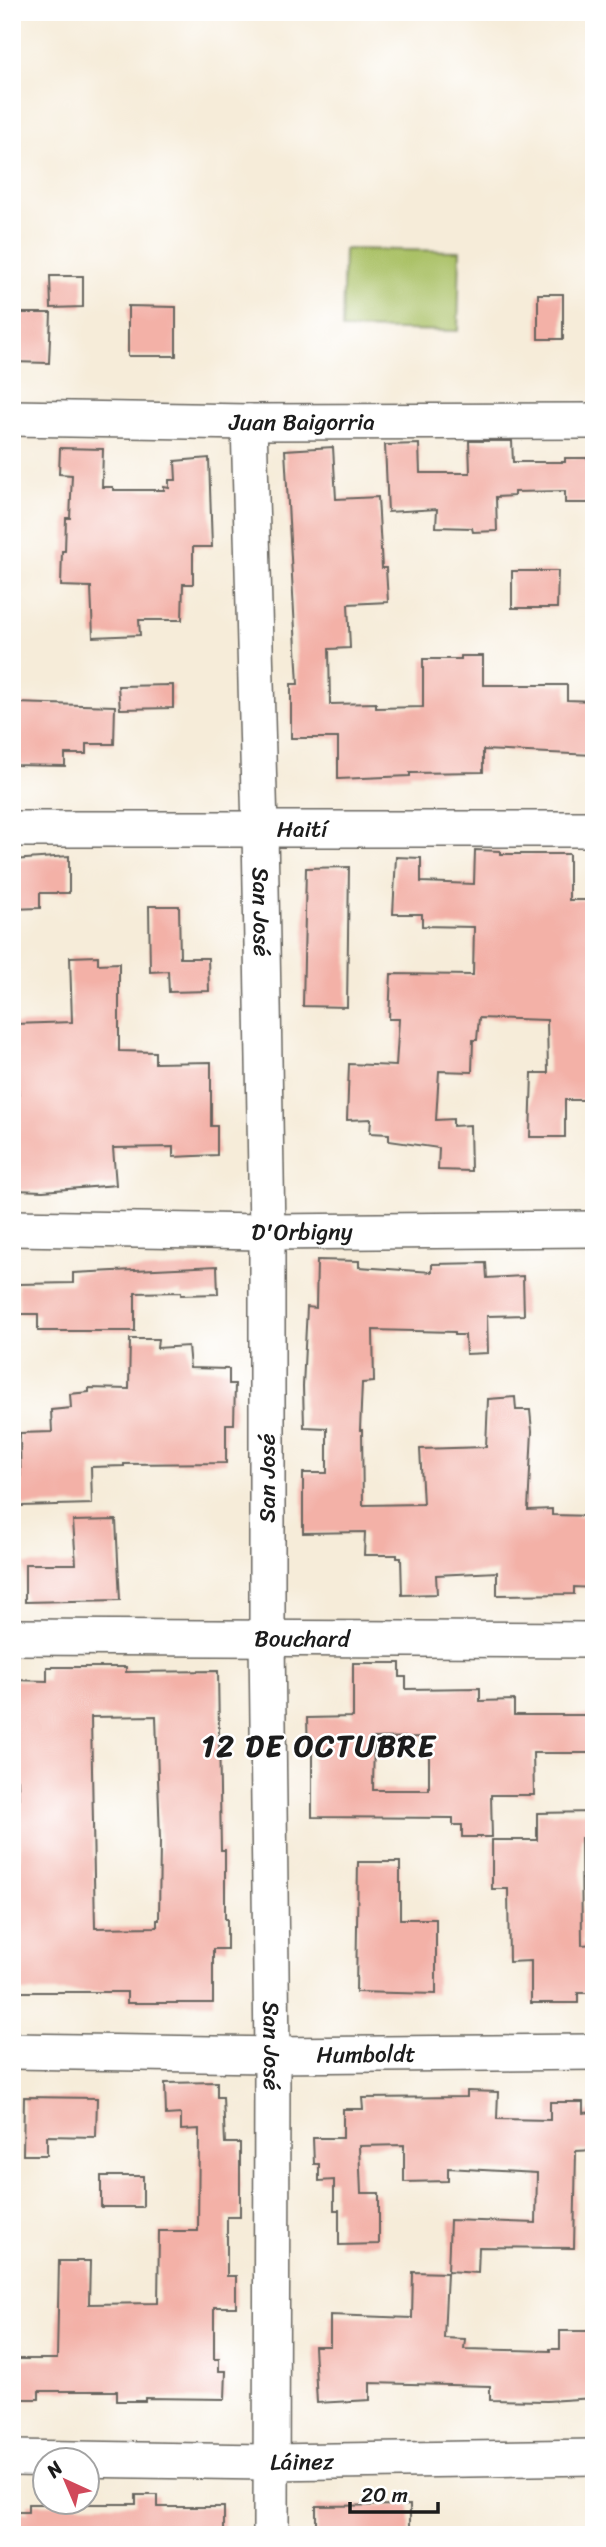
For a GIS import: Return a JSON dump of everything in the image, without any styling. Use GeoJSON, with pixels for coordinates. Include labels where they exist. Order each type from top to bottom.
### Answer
{"type":"FeatureCollection","features":[{"type":"Feature","properties":{"kind":"street","name":"Juan Baigorria"},"geometry":{"type":"LineString","coordinates":[[12,418],[249,422],[594,421]]}},
{"type":"Feature","properties":{"kind":"street","name":"San José"},"geometry":{"type":"LineString","coordinates":[[249,422],[267,1232],[267,1639],[272,2055],[271,2535]]}},
{"type":"Feature","properties":{"kind":"street","name":"Haití"},"geometry":{"type":"LineString","coordinates":[[12,829],[594,829]]}},
{"type":"Feature","properties":{"kind":"street","name":"D'Orbigny"},"geometry":{"type":"LineString","coordinates":[[12,1228],[267,1232],[594,1229]]}},
{"type":"Feature","properties":{"kind":"street","name":"Bouchard"},"geometry":{"type":"LineString","coordinates":[[12,1637],[594,1640]]}},
{"type":"Feature","properties":{"kind":"street","name":"Humboldt"},"geometry":{"type":"LineString","coordinates":[[12,2051],[272,2055],[594,2052]]}},
{"type":"Feature","properties":{"kind":"street","name":"Láinez"},"geometry":{"type":"LineString","coordinates":[[12,2458],[270,2462],[594,2456]]}},
{"type":"Feature","properties":{"kind":"green space"},"geometry":{"type":"Polygon","coordinates":[[[344,249],[460,251],[458,331],[342,329],[344,249]]]}},
{"type":"Feature","properties":{"kind":"building"},"geometry":{"type":"Polygon","coordinates":[[[50,276],[83,276],[83,307],[51,308],[50,276]]]}},
{"type":"Feature","properties":{"kind":"building"},"geometry":{"type":"Polygon","coordinates":[[[538,294],[563,294],[563,339],[538,339],[538,294]]]}},
{"type":"Feature","properties":{"kind":"building"},"geometry":{"type":"Polygon","coordinates":[[[128,306],[176,307],[176,356],[128,356],[128,306]]]}},
{"type":"Feature","properties":{"kind":"building"},"geometry":{"type":"Polygon","coordinates":[[[12,313],[51,313],[49,363],[12,362],[12,313]]]}},
{"type":"Feature","properties":{"kind":"building"},"geometry":{"type":"Polygon","coordinates":[[[469,441],[512,441],[513,462],[565,462],[565,458],[592,458],[592,503],[565,503],[565,491],[514,492],[514,496],[496,497],[497,531],[473,532],[472,528],[436,527],[437,509],[388,512],[385,445],[419,444],[420,473],[470,473],[469,441]]]}},
{"type":"Feature","properties":{"kind":"building"},"geometry":{"type":"Polygon","coordinates":[[[333,447],[336,499],[378,497],[382,568],[386,568],[388,602],[348,604],[350,648],[329,649],[330,704],[376,703],[376,708],[423,707],[423,659],[483,656],[483,685],[567,685],[567,700],[594,701],[594,755],[483,750],[483,772],[410,773],[410,776],[338,779],[338,738],[291,738],[291,684],[298,684],[285,450],[333,447]]]}},
{"type":"Feature","properties":{"kind":"building"},"geometry":{"type":"Polygon","coordinates":[[[60,448],[103,449],[102,487],[113,487],[113,490],[164,490],[164,487],[169,488],[169,480],[176,480],[175,461],[209,458],[212,547],[193,547],[193,584],[183,584],[182,620],[139,620],[140,635],[93,637],[91,587],[61,586],[62,551],[65,551],[66,518],[70,518],[72,475],[59,474],[60,448]]]}},
{"type":"Feature","properties":{"kind":"building"},"geometry":{"type":"Polygon","coordinates":[[[512,571],[558,571],[557,608],[512,608],[512,571]]]}},
{"type":"Feature","properties":{"kind":"building"},"geometry":{"type":"Polygon","coordinates":[[[173,685],[173,708],[120,709],[118,686],[173,685]]]}},
{"type":"Feature","properties":{"kind":"building"},"geometry":{"type":"Polygon","coordinates":[[[15,703],[115,706],[114,744],[86,744],[86,754],[65,754],[65,766],[14,765],[15,703]]]}},
{"type":"Feature","properties":{"kind":"building"},"geometry":{"type":"Polygon","coordinates":[[[475,850],[500,851],[500,854],[569,854],[569,900],[593,900],[594,1100],[565,1100],[565,1137],[530,1137],[532,1073],[548,1073],[547,1020],[479,1018],[477,1040],[473,1040],[472,1072],[439,1071],[436,1120],[453,1119],[453,1126],[470,1125],[471,1171],[438,1170],[439,1148],[389,1141],[389,1134],[370,1133],[371,1119],[347,1120],[349,1064],[396,1066],[399,1019],[389,1019],[391,974],[473,975],[474,927],[422,926],[422,914],[393,914],[396,857],[421,858],[421,882],[474,884],[475,850]]]}},
{"type":"Feature","properties":{"kind":"building"},"geometry":{"type":"Polygon","coordinates":[[[69,856],[69,893],[40,893],[40,908],[12,909],[12,860],[69,856]]]}},
{"type":"Feature","properties":{"kind":"building"},"geometry":{"type":"Polygon","coordinates":[[[349,867],[347,1007],[303,1006],[306,868],[349,867]]]}},
{"type":"Feature","properties":{"kind":"building"},"geometry":{"type":"Polygon","coordinates":[[[149,906],[179,906],[180,958],[208,958],[209,991],[169,992],[168,971],[150,972],[149,906]]]}},
{"type":"Feature","properties":{"kind":"building"},"geometry":{"type":"Polygon","coordinates":[[[98,956],[98,964],[119,963],[119,1051],[155,1052],[155,1063],[211,1062],[211,1126],[217,1126],[217,1155],[173,1157],[173,1147],[113,1148],[116,1185],[43,1191],[14,1190],[16,1108],[19,1108],[15,1024],[72,1022],[70,957],[98,956]]]}},
{"type":"Feature","properties":{"kind":"building"},"geometry":{"type":"Polygon","coordinates":[[[317,1260],[359,1261],[359,1267],[432,1272],[432,1264],[486,1263],[487,1278],[523,1276],[524,1315],[487,1316],[488,1353],[466,1354],[465,1335],[455,1335],[455,1332],[373,1330],[374,1382],[362,1383],[360,1430],[363,1505],[423,1504],[420,1449],[486,1447],[488,1399],[515,1397],[516,1410],[530,1410],[532,1431],[528,1510],[552,1509],[552,1515],[594,1516],[594,1588],[574,1587],[574,1594],[497,1595],[497,1572],[436,1575],[437,1594],[402,1595],[401,1558],[397,1558],[397,1555],[364,1555],[365,1532],[303,1533],[303,1473],[327,1473],[327,1428],[304,1427],[307,1307],[316,1308],[317,1260]]]}},
{"type":"Feature","properties":{"kind":"building"},"geometry":{"type":"Polygon","coordinates":[[[217,1266],[218,1294],[135,1293],[135,1331],[38,1331],[38,1314],[19,1314],[18,1284],[73,1283],[73,1273],[217,1266]]]}},
{"type":"Feature","properties":{"kind":"building"},"geometry":{"type":"Polygon","coordinates":[[[130,1339],[158,1339],[157,1348],[188,1346],[190,1368],[229,1369],[229,1384],[235,1384],[234,1424],[226,1424],[226,1463],[91,1467],[92,1504],[21,1506],[20,1433],[52,1432],[51,1410],[71,1408],[70,1394],[89,1392],[89,1388],[129,1389],[130,1339]]]}},
{"type":"Feature","properties":{"kind":"building"},"geometry":{"type":"Polygon","coordinates":[[[116,1520],[120,1600],[25,1602],[25,1564],[76,1564],[73,1521],[116,1520]]]}},
{"type":"Feature","properties":{"kind":"building"},"geometry":{"type":"Polygon","coordinates":[[[353,1663],[400,1663],[400,1677],[406,1677],[406,1689],[480,1688],[480,1701],[514,1700],[514,1715],[594,1715],[594,1753],[533,1753],[534,1795],[491,1795],[492,1837],[462,1837],[462,1825],[453,1825],[453,1818],[312,1817],[312,1753],[308,1753],[307,1718],[353,1717],[353,1663]],[[429,1737],[374,1738],[373,1790],[429,1790],[429,1737]]]}},
{"type":"Feature","properties":{"kind":"building"},"geometry":{"type":"Polygon","coordinates":[[[47,1667],[126,1667],[126,1672],[218,1671],[221,1850],[225,1850],[227,1949],[213,1949],[213,2003],[127,2003],[127,1992],[12,1992],[12,1858],[20,1858],[18,1780],[12,1780],[12,1680],[47,1681],[47,1667]],[[156,1716],[91,1717],[95,1928],[157,1927],[160,1840],[156,1716]]]}},
{"type":"Feature","properties":{"kind":"building"},"geometry":{"type":"Polygon","coordinates":[[[594,1812],[594,1838],[581,1838],[582,1945],[594,1944],[594,1993],[578,1993],[578,2003],[531,2003],[531,1961],[509,1962],[508,1889],[492,1889],[492,1840],[537,1840],[537,1813],[594,1812]]]}},
{"type":"Feature","properties":{"kind":"building"},"geometry":{"type":"Polygon","coordinates":[[[358,1862],[400,1862],[400,1919],[436,1919],[436,1994],[356,1992],[358,1862]]]}},
{"type":"Feature","properties":{"kind":"building"},"geometry":{"type":"Polygon","coordinates":[[[217,2082],[217,2097],[223,2097],[225,2143],[240,2143],[240,2217],[227,2217],[227,2276],[236,2276],[236,2307],[214,2307],[214,2359],[219,2359],[219,2371],[226,2371],[225,2399],[145,2398],[145,2401],[117,2401],[117,2391],[39,2391],[39,2399],[12,2399],[13,2359],[57,2359],[59,2261],[90,2261],[89,2304],[158,2303],[159,2231],[198,2231],[199,2129],[181,2130],[181,2114],[166,2115],[165,2083],[217,2082]]]}},
{"type":"Feature","properties":{"kind":"building"},"geometry":{"type":"Polygon","coordinates":[[[467,2091],[498,2092],[497,2119],[550,2120],[550,2102],[583,2102],[583,2113],[594,2112],[594,2150],[576,2151],[574,2248],[479,2247],[478,2273],[448,2271],[450,2220],[536,2223],[537,2173],[448,2168],[448,2181],[404,2182],[404,2145],[359,2146],[361,2193],[379,2193],[379,2244],[339,2245],[339,2210],[334,2210],[334,2180],[319,2181],[319,2164],[314,2164],[313,2138],[343,2138],[343,2109],[363,2109],[362,2098],[467,2097],[467,2091]]]}},
{"type":"Feature","properties":{"kind":"building"},"geometry":{"type":"Polygon","coordinates":[[[24,2097],[97,2098],[96,2137],[47,2136],[47,2155],[23,2155],[24,2097]]]}},
{"type":"Feature","properties":{"kind":"building"},"geometry":{"type":"Polygon","coordinates":[[[101,2176],[143,2176],[143,2207],[101,2207],[101,2176]]]}},
{"type":"Feature","properties":{"kind":"building"},"geometry":{"type":"Polygon","coordinates":[[[413,2272],[447,2273],[444,2338],[465,2339],[464,2349],[550,2351],[560,2349],[560,2331],[594,2331],[594,2398],[490,2400],[490,2386],[370,2383],[370,2400],[317,2403],[314,2346],[330,2346],[330,2315],[412,2318],[413,2272]]]}},
{"type":"Feature","properties":{"kind":"building"},"geometry":{"type":"Polygon","coordinates":[[[136,2495],[158,2495],[158,2507],[224,2507],[224,2535],[16,2535],[16,2512],[28,2512],[28,2504],[32,2504],[32,2516],[102,2516],[102,2504],[136,2504],[136,2495]]]}},
{"type":"Feature","properties":{"kind":"building"},"geometry":{"type":"Polygon","coordinates":[[[410,2505],[410,2535],[316,2535],[316,2506],[410,2505]]]}},
{"type":"Feature","properties":{"kind":"district","name":"12 DE OCTUBRE"},"geometry":{"type":"Point","coordinates":[319,1746]}}]}
